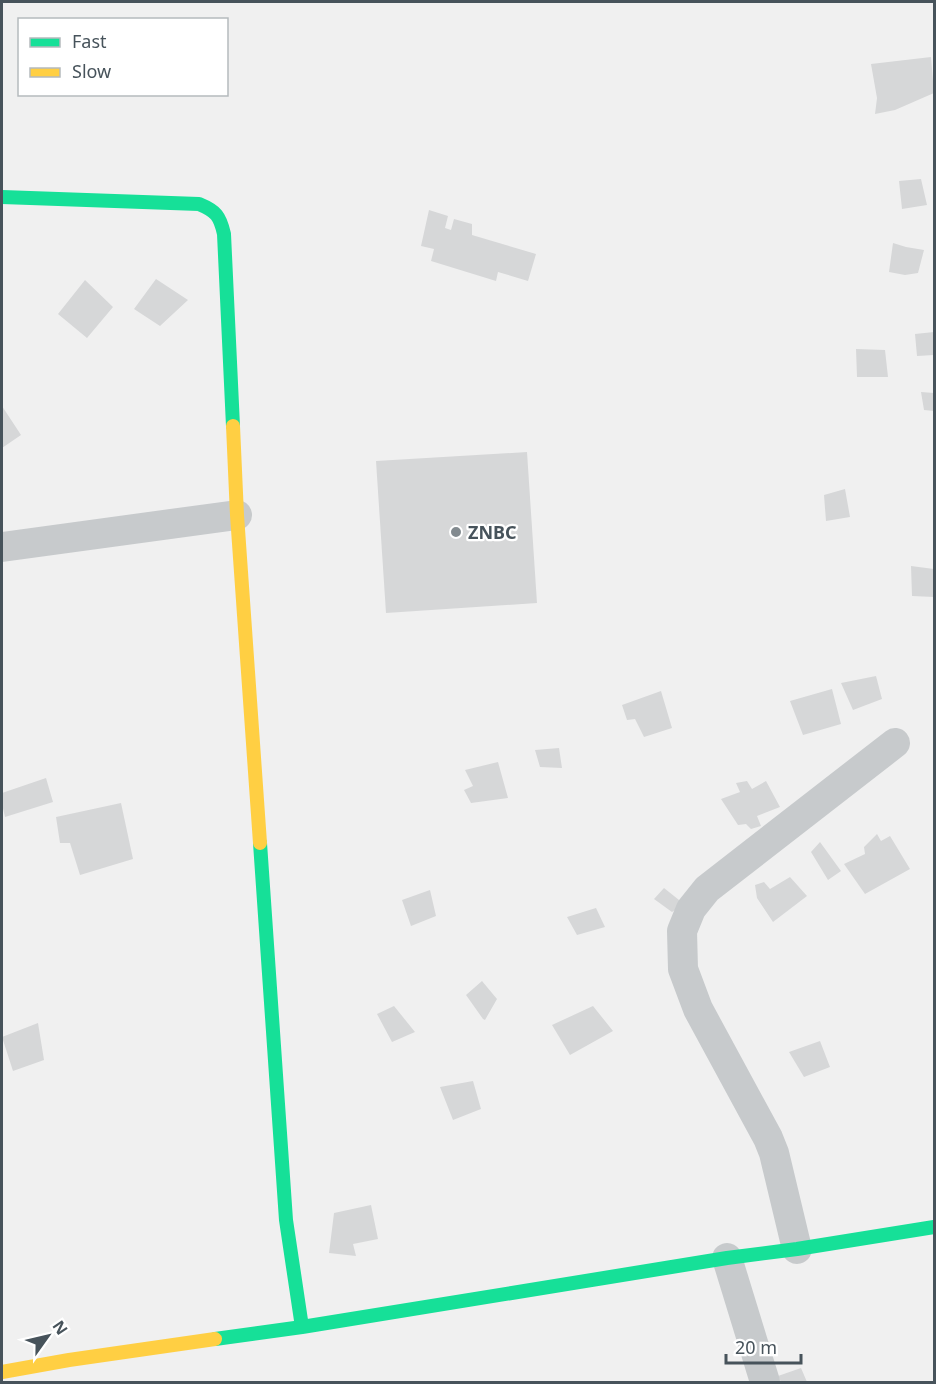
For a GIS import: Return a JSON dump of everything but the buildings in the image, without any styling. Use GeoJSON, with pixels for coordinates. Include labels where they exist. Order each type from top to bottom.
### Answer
{"type":"FeatureCollection","features":[{"type":"Feature","properties":{"kind":"street"},"geometry":{"type":"LineString","coordinates":[[2,198],[199,204],[213,209],[221,219],[224,234],[237,515],[286,1220],[302,1327]]}},
{"type":"Feature","properties":{"kind":"street"},"geometry":{"type":"LineString","coordinates":[[2,547],[237,515]]}},
{"type":"Feature","properties":{"kind":"street"},"geometry":{"type":"LineString","coordinates":[[797,1249],[774,1153],[768,1138],[703,1019],[683,969],[682,932],[691,909],[707,889],[895,744]]}},
{"type":"Feature","properties":{"kind":"street"},"geometry":{"type":"LineString","coordinates":[[2,1372],[934,1227]]}},
{"type":"Feature","properties":{"kind":"street"},"geometry":{"type":"LineString","coordinates":[[727,1258],[765,1383]]}},
{"type":"Feature","properties":{"kind":"traffic: fast"},"geometry":{"type":"LineString","coordinates":[[2,197],[199,204],[210,209],[219,218],[224,234],[233,426]]}},
{"type":"Feature","properties":{"kind":"traffic: fast"},"geometry":{"type":"LineString","coordinates":[[260,843],[286,1220],[302,1327]]}},
{"type":"Feature","properties":{"kind":"traffic: fast"},"geometry":{"type":"LineString","coordinates":[[215,1339],[934,1227]]}},
{"type":"Feature","properties":{"kind":"traffic: slow"},"geometry":{"type":"LineString","coordinates":[[233,426],[260,843]]}},
{"type":"Feature","properties":{"kind":"traffic: slow"},"geometry":{"type":"LineString","coordinates":[[2,1372],[215,1339]]}},
{"type":"Feature","properties":{"kind":"place","name":"ZNBC"},"geometry":{"type":"Point","coordinates":[456,532]}}]}
